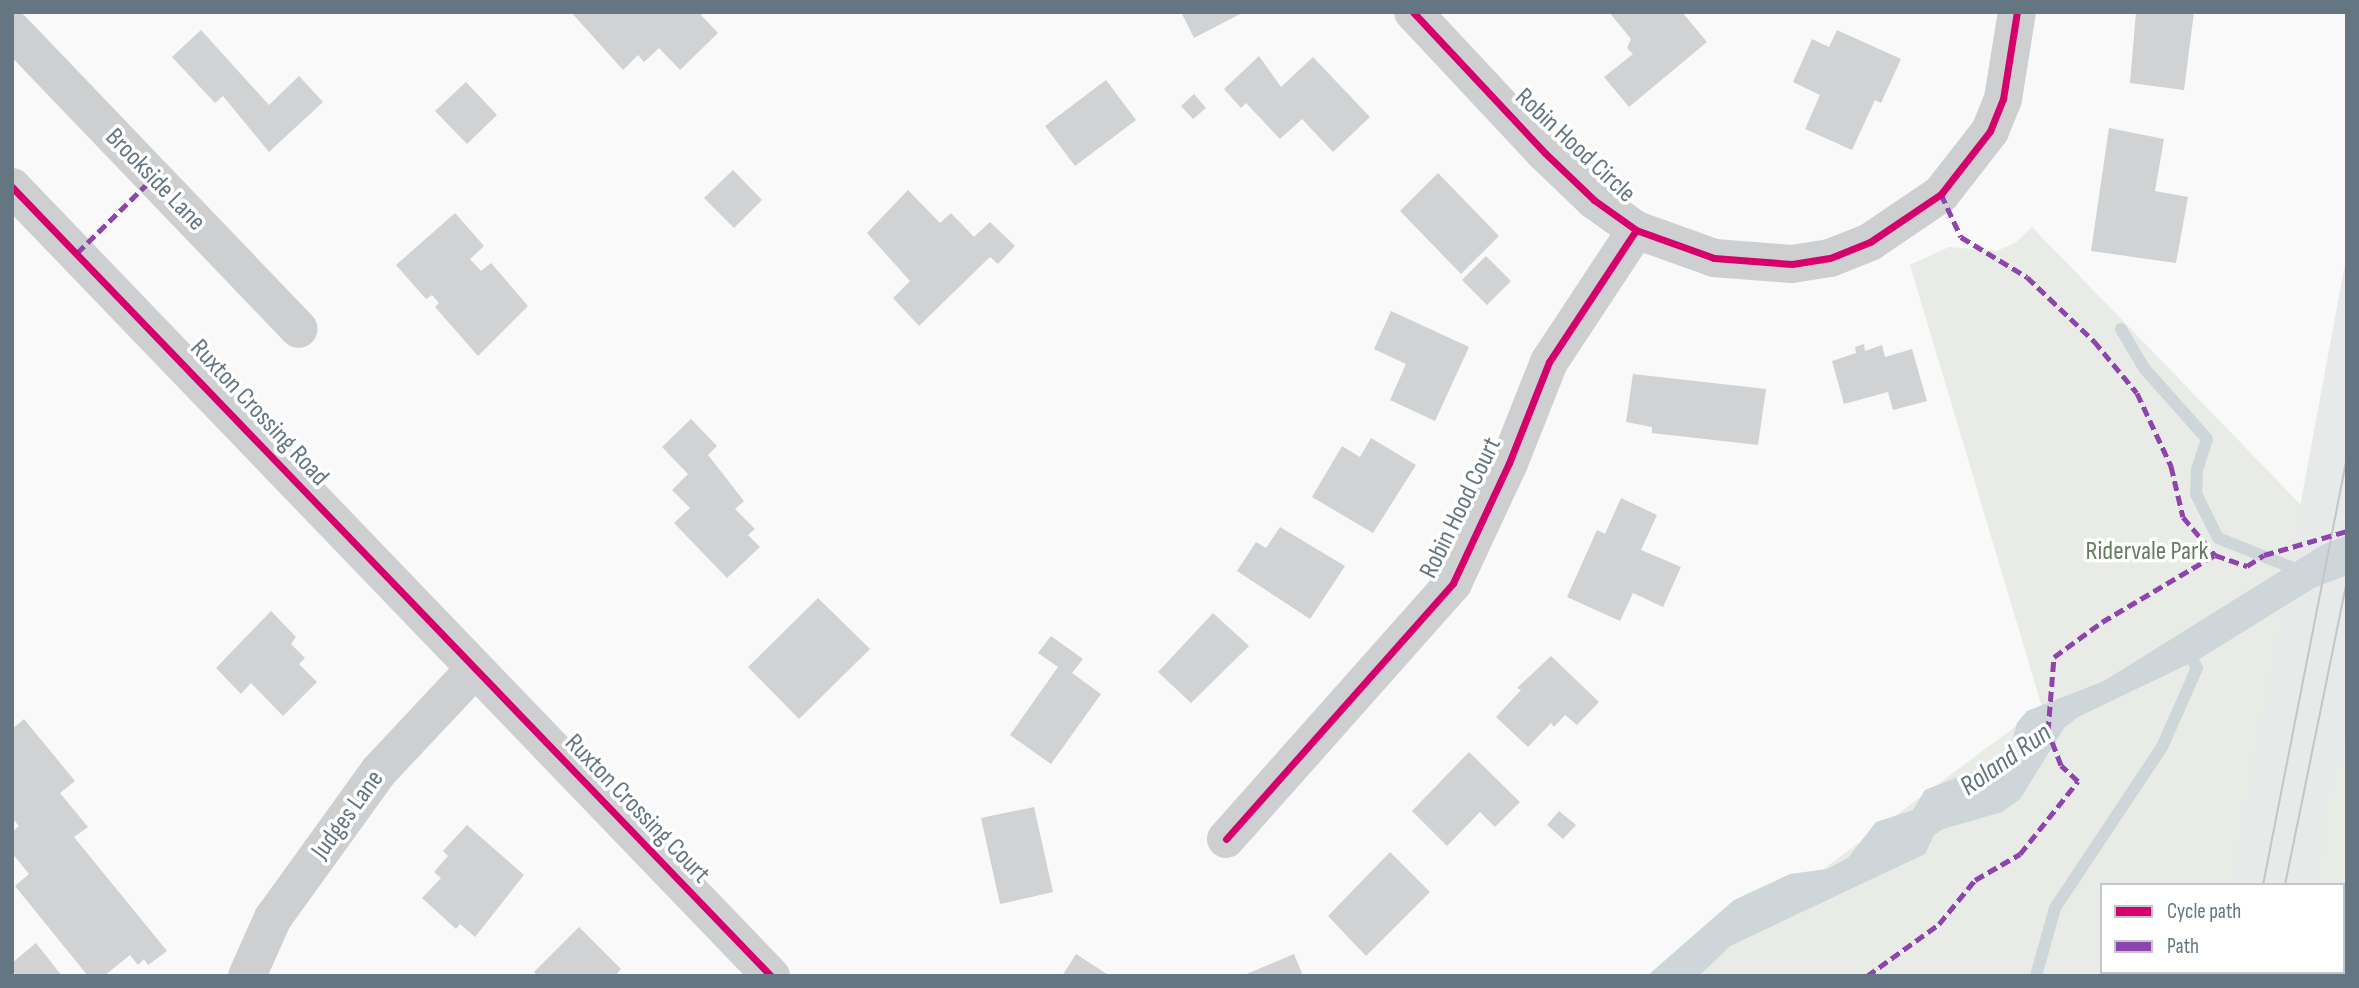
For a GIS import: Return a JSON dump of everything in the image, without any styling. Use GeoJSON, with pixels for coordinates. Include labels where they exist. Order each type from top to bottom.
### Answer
{"type":"FeatureCollection","features":[{"type":"Feature","properties":{"kind":"street","name":"Robin Hood Circle"},"geometry":{"type":"LineString","coordinates":[[1413,12],[1545,153],[1594,200],[1636,230],[1679,248],[1753,264],[1792,264],[1830,258],[1870,242],[1941,194],[1990,131],[2003,99],[2017,12]]}},
{"type":"Feature","properties":{"kind":"street","name":"Brookside Lane"},"geometry":{"type":"LineString","coordinates":[[12,30],[299,329]]}},
{"type":"Feature","properties":{"kind":"street","name":"Ruxton Crossing Road"},"geometry":{"type":"LineString","coordinates":[[12,187],[473,671]]}},
{"type":"Feature","properties":{"kind":"street","name":"Robin Hood Court"},"geometry":{"type":"LineString","coordinates":[[1226,839],[1453,583],[1509,463],[1549,362],[1636,230]]}},
{"type":"Feature","properties":{"kind":"street","name":"Judges Lane"},"geometry":{"type":"LineString","coordinates":[[247,976],[273,918],[371,782],[429,714],[473,671]]}},
{"type":"Feature","properties":{"kind":"street","name":"Ruxton Crossing Court"},"geometry":{"type":"LineString","coordinates":[[473,671],[771,976]]}},
{"type":"Feature","properties":{"kind":"shaded area"},"geometry":{"type":"Polygon","coordinates":[[[2347,253],[2347,893],[2345,902],[2345,883],[2230,883],[2347,253]]]}},
{"type":"Feature","properties":{"kind":"shaded area"},"geometry":{"type":"Polygon","coordinates":[[[2212,974],[2272,974],[2212,976],[2212,974]]]}},
{"type":"Feature","properties":{"kind":"green space","name":"Ridervale Park"},"geometry":{"type":"Polygon","coordinates":[[[2032,227],[2303,507],[2230,883],[2100,883],[2100,974],[2212,976],[1679,976],[2042,707],[1910,265],[1949,247],[1996,251],[2015,243],[2032,227]]]}},
{"type":"Feature","properties":{"kind":"green space"},"geometry":{"type":"Polygon","coordinates":[[[2347,729],[2345,896],[2345,883],[2318,883],[2328,799],[2347,729]]]}},
{"type":"Feature","properties":{"kind":"water","name":"Roland Run"},"geometry":{"type":"Polygon","coordinates":[[[2347,535],[2347,575],[2314,588],[2201,658],[2078,717],[2064,728],[2020,799],[2002,812],[1943,829],[1934,835],[1925,854],[1730,946],[1699,976],[1647,976],[1734,900],[1790,874],[1827,869],[1848,858],[1876,822],[1913,810],[1925,790],[2007,758],[2017,723],[2027,711],[2104,681],[2322,545],[2347,535]]]}},
{"type":"Feature","properties":{"kind":"building"},"geometry":{"type":"Polygon","coordinates":[[[571,12],[704,12],[701,15],[718,33],[680,70],[659,48],[644,62],[638,55],[623,70],[571,12]]]}},
{"type":"Feature","properties":{"kind":"building"},"geometry":{"type":"Polygon","coordinates":[[[1181,12],[1244,12],[1194,38],[1181,12]]]}},
{"type":"Feature","properties":{"kind":"building"},"geometry":{"type":"Polygon","coordinates":[[[1609,12],[1682,12],[1707,42],[1629,107],[1604,77],[1633,54],[1627,48],[1631,39],[1609,12]]]}},
{"type":"Feature","properties":{"kind":"building"},"geometry":{"type":"Polygon","coordinates":[[[2136,12],[2194,12],[2184,90],[2130,83],[2136,12]]]}},
{"type":"Feature","properties":{"kind":"building"},"geometry":{"type":"Polygon","coordinates":[[[201,30],[269,105],[299,76],[323,102],[269,152],[223,96],[215,103],[172,57],[201,30]]]}},
{"type":"Feature","properties":{"kind":"building"},"geometry":{"type":"Polygon","coordinates":[[[1837,30],[1901,59],[1881,103],[1875,100],[1852,150],[1805,129],[1820,95],[1793,82],[1812,39],[1829,47],[1837,30]]]}},
{"type":"Feature","properties":{"kind":"building"},"geometry":{"type":"Polygon","coordinates":[[[1259,56],[1281,87],[1313,57],[1370,117],[1333,152],[1302,119],[1280,139],[1246,103],[1241,108],[1224,89],[1259,56]]]}},
{"type":"Feature","properties":{"kind":"building"},"geometry":{"type":"Polygon","coordinates":[[[1106,80],[1136,120],[1075,166],[1045,126],[1106,80]]]}},
{"type":"Feature","properties":{"kind":"building"},"geometry":{"type":"Polygon","coordinates":[[[466,82],[497,115],[467,144],[435,111],[466,82]]]}},
{"type":"Feature","properties":{"kind":"building"},"geometry":{"type":"Polygon","coordinates":[[[1194,94],[1206,108],[1193,119],[1181,106],[1194,94]]]}},
{"type":"Feature","properties":{"kind":"building"},"geometry":{"type":"Polygon","coordinates":[[[2109,128],[2164,139],[2155,191],[2188,197],[2176,263],[2091,251],[2109,128]]]}},
{"type":"Feature","properties":{"kind":"building"},"geometry":{"type":"Polygon","coordinates":[[[733,170],[762,200],[734,228],[704,198],[733,170]]]}},
{"type":"Feature","properties":{"kind":"building"},"geometry":{"type":"Polygon","coordinates":[[[1438,173],[1499,236],[1461,274],[1400,211],[1438,173]]]}},
{"type":"Feature","properties":{"kind":"building"},"geometry":{"type":"Polygon","coordinates":[[[908,190],[940,223],[951,213],[974,237],[990,222],[1015,246],[998,264],[990,257],[919,326],[893,298],[910,281],[867,233],[908,190]]]}},
{"type":"Feature","properties":{"kind":"building"},"geometry":{"type":"Polygon","coordinates":[[[455,213],[484,246],[470,259],[481,271],[491,263],[528,306],[478,356],[435,307],[439,303],[432,295],[426,299],[396,265],[455,213]]]}},
{"type":"Feature","properties":{"kind":"building"},"geometry":{"type":"Polygon","coordinates":[[[1486,256],[1511,281],[1487,305],[1462,280],[1486,256]]]}},
{"type":"Feature","properties":{"kind":"building"},"geometry":{"type":"Polygon","coordinates":[[[1391,311],[1469,347],[1435,421],[1390,400],[1406,364],[1374,349],[1391,311]]]}},
{"type":"Feature","properties":{"kind":"building"},"geometry":{"type":"Polygon","coordinates":[[[1864,344],[1865,351],[1882,345],[1885,357],[1912,349],[1927,401],[1893,410],[1888,392],[1844,404],[1832,361],[1856,353],[1855,347],[1864,344]]]}},
{"type":"Feature","properties":{"kind":"building"},"geometry":{"type":"Polygon","coordinates":[[[1633,374],[1766,389],[1758,445],[1652,433],[1652,427],[1626,422],[1633,374]]]}},
{"type":"Feature","properties":{"kind":"building"},"geometry":{"type":"Polygon","coordinates":[[[691,419],[717,446],[708,455],[744,501],[735,509],[755,529],[748,535],[760,547],[727,578],[674,523],[690,508],[672,490],[688,474],[662,447],[691,419]]]}},
{"type":"Feature","properties":{"kind":"building"},"geometry":{"type":"Polygon","coordinates":[[[1371,438],[1416,465],[1373,533],[1312,497],[1342,446],[1360,457],[1371,438]]]}},
{"type":"Feature","properties":{"kind":"building"},"geometry":{"type":"Polygon","coordinates":[[[1621,498],[1657,515],[1641,550],[1681,567],[1663,607],[1633,593],[1620,621],[1567,597],[1597,530],[1605,534],[1621,498]]]}},
{"type":"Feature","properties":{"kind":"building"},"geometry":{"type":"Polygon","coordinates":[[[1280,527],[1345,566],[1310,619],[1237,571],[1256,542],[1266,548],[1280,527]]]}},
{"type":"Feature","properties":{"kind":"building"},"geometry":{"type":"Polygon","coordinates":[[[818,598],[870,649],[799,719],[748,667],[818,598]]]}},
{"type":"Feature","properties":{"kind":"building"},"geometry":{"type":"Polygon","coordinates":[[[271,611],[296,637],[291,644],[305,658],[299,664],[317,682],[283,716],[251,683],[241,694],[216,668],[271,611]]]}},
{"type":"Feature","properties":{"kind":"building"},"geometry":{"type":"Polygon","coordinates":[[[1213,613],[1249,646],[1191,703],[1158,672],[1213,613]]]}},
{"type":"Feature","properties":{"kind":"building"},"geometry":{"type":"Polygon","coordinates":[[[1051,636],[1083,659],[1072,673],[1101,694],[1051,764],[1010,735],[1058,667],[1038,653],[1051,636]]]}},
{"type":"Feature","properties":{"kind":"building"},"geometry":{"type":"Polygon","coordinates":[[[1551,656],[1599,702],[1577,725],[1565,715],[1554,727],[1551,723],[1528,747],[1496,717],[1521,690],[1517,688],[1551,656]]]}},
{"type":"Feature","properties":{"kind":"building"},"geometry":{"type":"Polygon","coordinates":[[[24,719],[75,781],[60,793],[88,827],[74,837],[167,951],[148,965],[144,959],[138,965],[130,955],[104,976],[88,976],[15,886],[29,874],[12,853],[12,832],[19,826],[12,818],[12,729],[24,719]]]}},
{"type":"Feature","properties":{"kind":"building"},"geometry":{"type":"Polygon","coordinates":[[[1469,752],[1520,802],[1495,827],[1480,812],[1447,846],[1412,811],[1469,752]]]}},
{"type":"Feature","properties":{"kind":"building"},"geometry":{"type":"Polygon","coordinates":[[[1034,807],[1053,892],[1000,904],[981,818],[1034,807]]]}},
{"type":"Feature","properties":{"kind":"building"},"geometry":{"type":"Polygon","coordinates":[[[1559,811],[1576,825],[1563,839],[1547,825],[1559,811]]]}},
{"type":"Feature","properties":{"kind":"building"},"geometry":{"type":"Polygon","coordinates":[[[467,825],[524,875],[475,937],[460,924],[456,929],[422,898],[441,878],[434,872],[448,856],[443,851],[467,825]]]}},
{"type":"Feature","properties":{"kind":"building"},"geometry":{"type":"Polygon","coordinates":[[[1390,852],[1430,892],[1366,956],[1328,916],[1390,852]]]}},
{"type":"Feature","properties":{"kind":"building"},"geometry":{"type":"Polygon","coordinates":[[[579,927],[621,969],[615,976],[538,976],[534,972],[579,927]]]}},
{"type":"Feature","properties":{"kind":"building"},"geometry":{"type":"Polygon","coordinates":[[[36,943],[62,976],[17,976],[12,970],[12,963],[36,943]]]}},
{"type":"Feature","properties":{"kind":"building"},"geometry":{"type":"Polygon","coordinates":[[[1076,954],[1110,976],[1062,976],[1076,954]]]}},
{"type":"Feature","properties":{"kind":"building"},"geometry":{"type":"Polygon","coordinates":[[[1294,954],[1303,976],[1242,976],[1294,954]]]}},
{"type":"Feature","properties":{"kind":"waterway"},"geometry":{"type":"LineString","coordinates":[[2121,329],[2144,368],[2207,439],[2197,469],[2196,494],[2218,538],[2303,572]]}},
{"type":"Feature","properties":{"kind":"waterway"},"geometry":{"type":"LineString","coordinates":[[2036,976],[2055,908],[2162,747],[2197,668],[2187,650]]}},
{"type":"Feature","properties":{"kind":"tram line"},"geometry":{"type":"LineString","coordinates":[[2263,883],[2347,458]]}},
{"type":"Feature","properties":{"kind":"tram line"},"geometry":{"type":"LineString","coordinates":[[2285,883],[2347,581]]}},
{"type":"Feature","properties":{"kind":"marked path"},"geometry":{"type":"LineString","coordinates":[[77,253],[153,178]]}},
{"type":"Feature","properties":{"kind":"marked path"},"geometry":{"type":"LineString","coordinates":[[1941,194],[1961,237],[2027,277],[2094,341],[2137,393],[2171,466],[2183,517],[2215,555],[2247,566],[2264,555],[2347,531]]}},
{"type":"Feature","properties":{"kind":"marked path"},"geometry":{"type":"LineString","coordinates":[[1867,976],[1939,924],[1975,880],[2020,854],[2078,781],[2061,765],[2048,731],[2054,657],[2102,622],[2215,555]]}},
{"type":"Feature","properties":{"kind":"cycle path"},"geometry":{"type":"LineString","coordinates":[[1413,12],[1545,153],[1594,200],[1636,230],[1714,258],[1792,264],[1830,258],[1870,242],[1941,194],[1990,131],[2003,99],[2017,12]]}},
{"type":"Feature","properties":{"kind":"cycle path"},"geometry":{"type":"LineString","coordinates":[[12,187],[771,976]]}},
{"type":"Feature","properties":{"kind":"cycle path"},"geometry":{"type":"LineString","coordinates":[[1226,839],[1453,583],[1509,463],[1549,362],[1636,230]]}}]}
